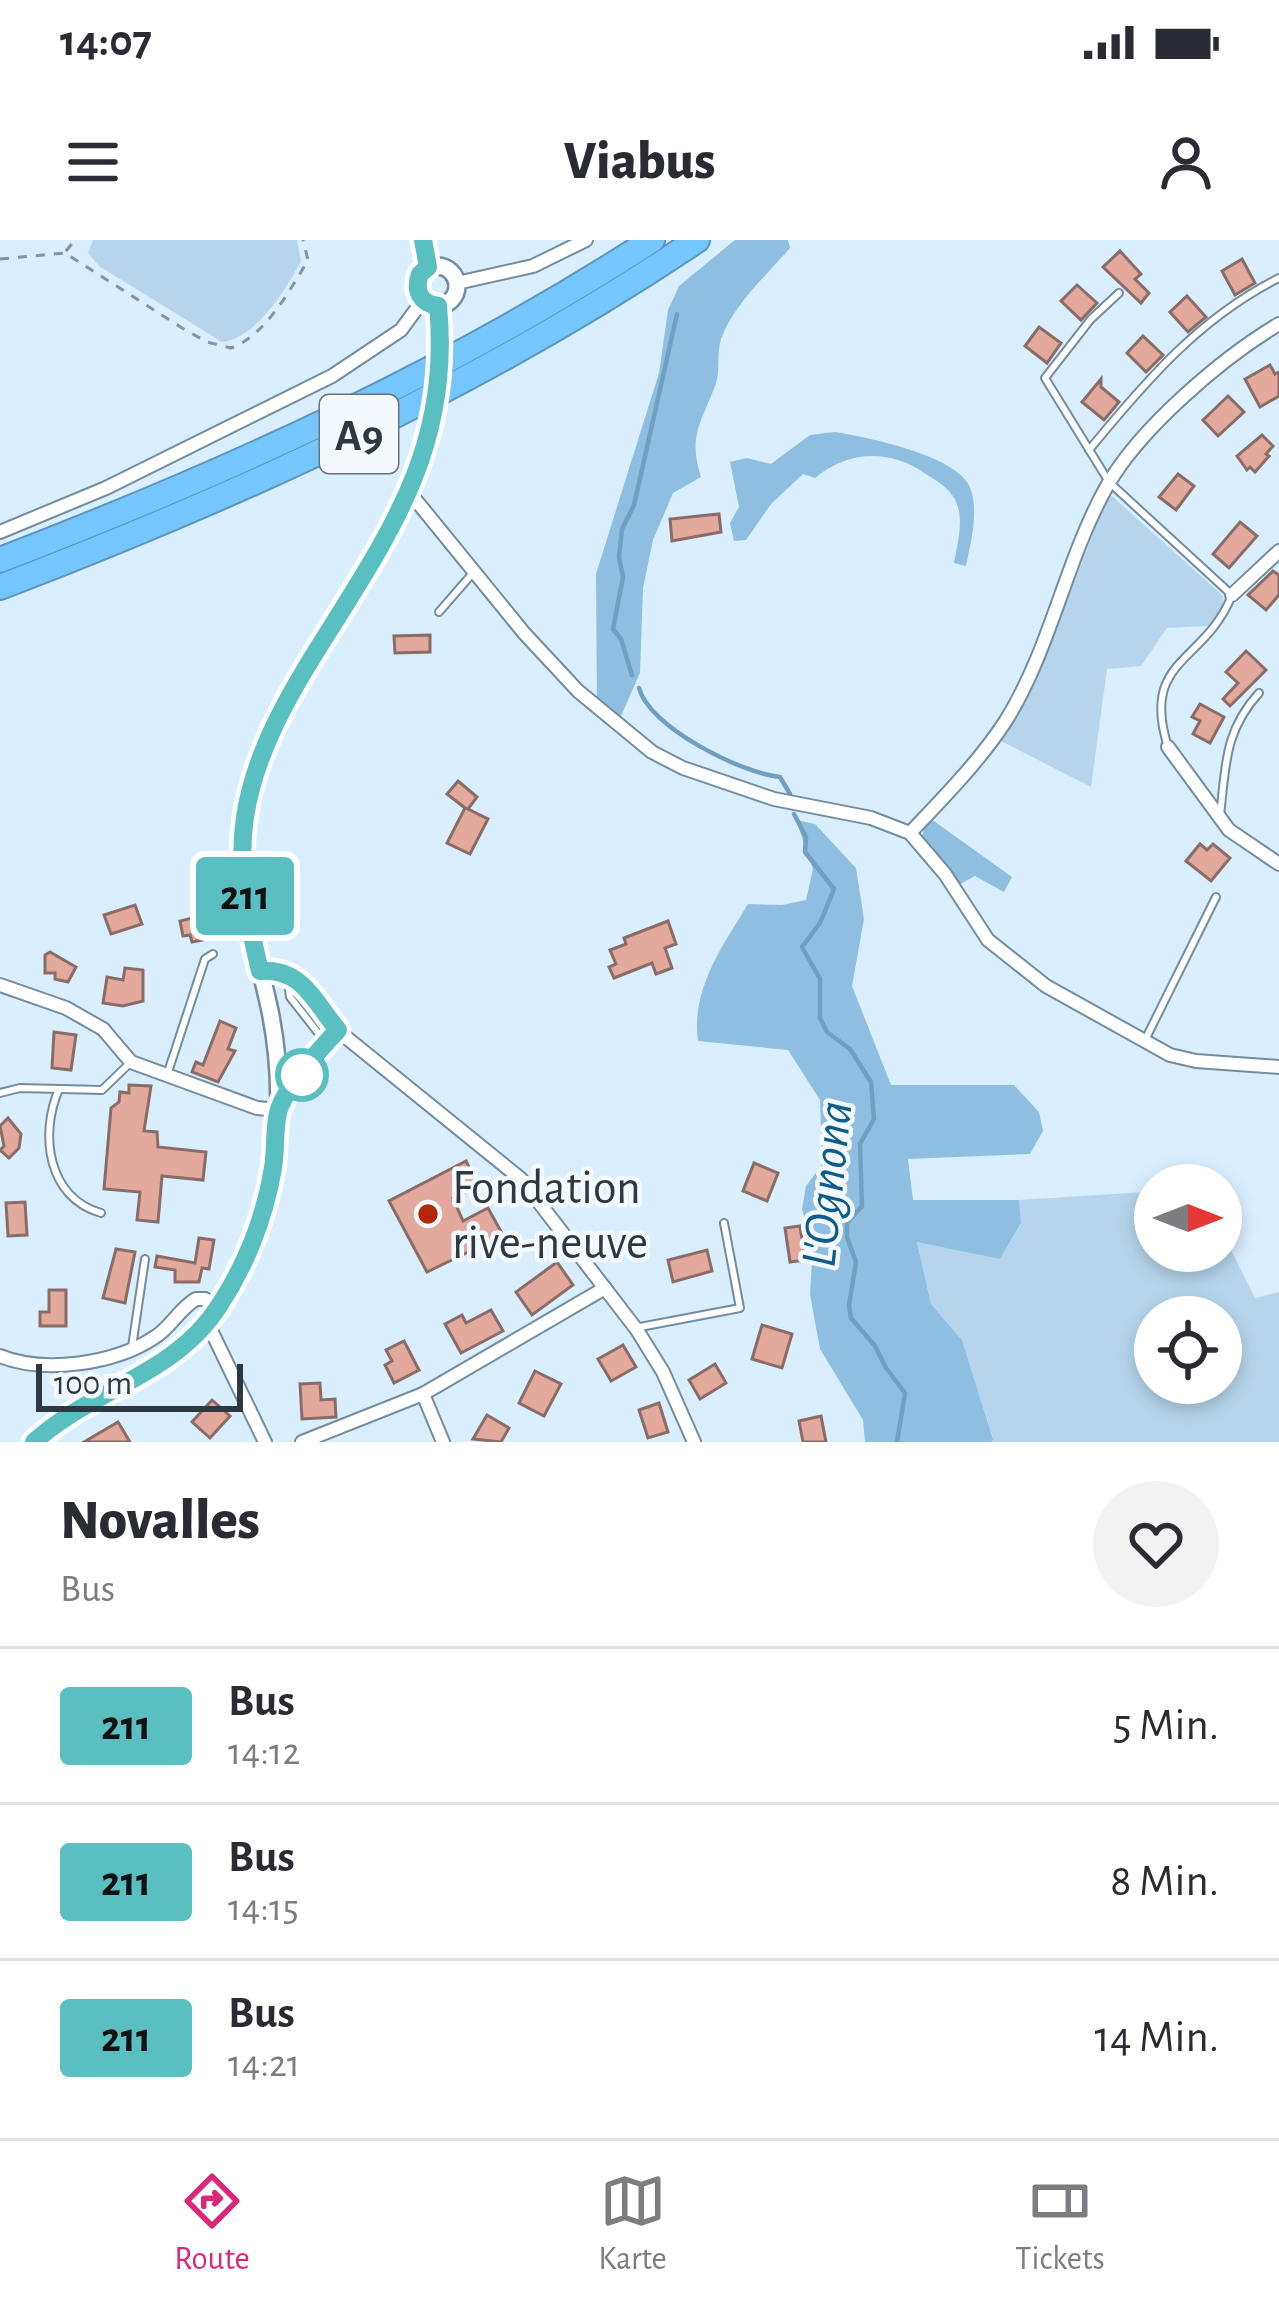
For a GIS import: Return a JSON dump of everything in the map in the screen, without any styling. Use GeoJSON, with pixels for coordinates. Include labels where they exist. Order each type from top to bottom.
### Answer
{"type":"FeatureCollection","features":[{"type":"Feature","properties":{"kind":"highway","name":"A9"},"geometry":{"type":"LineString","coordinates":[[0,560],[185,487],[345,413],[518,321],[652,240]]}},
{"type":"Feature","properties":{"kind":"highway","name":"A9"},"geometry":{"type":"LineString","coordinates":[[0,586],[215,501],[356,436],[548,332],[697,240]]}},
{"type":"Feature","properties":{"kind":"street"},"geometry":{"type":"LineString","coordinates":[[34,1442],[84,1406],[169,1359],[213,1315],[244,1260],[262,1213],[278,1110],[275,1046],[248,921],[245,816],[258,767],[301,676],[410,493],[427,447],[440,378],[440,324],[430,303],[417,291],[418,280],[428,267],[423,240]]}},
{"type":"Feature","properties":{"kind":"street"},"geometry":{"type":"LineString","coordinates":[[457,283],[533,266],[586,240]]}},
{"type":"Feature","properties":{"kind":"street"},"geometry":{"type":"LineString","coordinates":[[0,532],[106,488],[332,376],[401,330],[430,303],[452,298],[457,283],[450,270],[428,267]]}},
{"type":"Feature","properties":{"kind":"street"},"geometry":{"type":"LineString","coordinates":[[910,833],[963,777],[1004,722],[1030,675],[1109,482],[1203,379],[1279,324]]}},
{"type":"Feature","properties":{"kind":"street"},"geometry":{"type":"LineString","coordinates":[[410,493],[578,691],[666,761],[796,806],[871,818],[910,833],[945,874],[988,940],[1011,962],[1170,1054],[1196,1061],[1279,1067]]}},
{"type":"Feature","properties":{"kind":"street"},"geometry":{"type":"LineString","coordinates":[[1232,595],[1279,551]]}},
{"type":"Feature","properties":{"kind":"street"},"geometry":{"type":"LineString","coordinates":[[1168,747],[1229,830],[1279,864]]}},
{"type":"Feature","properties":{"kind":"street"},"geometry":{"type":"LineString","coordinates":[[260,971],[286,971],[338,1030],[521,1179],[636,1328],[663,1372],[694,1442]]}},
{"type":"Feature","properties":{"kind":"street"},"geometry":{"type":"LineString","coordinates":[[0,985],[66,1008],[103,1029],[131,1062],[257,1108],[278,1110]]}},
{"type":"Feature","properties":{"kind":"street"},"geometry":{"type":"LineString","coordinates":[[278,1110],[338,1030]]}},
{"type":"Feature","properties":{"kind":"street"},"geometry":{"type":"LineString","coordinates":[[302,1442],[423,1394],[605,1288]]}},
{"type":"Feature","properties":{"kind":"street"},"geometry":{"type":"LineString","coordinates":[[0,1356],[16,1363],[71,1364],[132,1347],[162,1332],[196,1299],[205,1299],[265,1442]]}},
{"type":"Feature","properties":{"kind":"street"},"geometry":{"type":"LineString","coordinates":[[423,1394],[443,1442]]}},
{"type":"Feature","properties":{"kind":"lane"},"geometry":{"type":"LineString","coordinates":[[1089,451],[1138,389],[1231,302],[1279,278]]}},
{"type":"Feature","properties":{"kind":"lane"},"geometry":{"type":"LineString","coordinates":[[1119,293],[1091,319],[1045,379],[1109,482],[1232,595],[1223,620],[1168,676],[1159,695],[1158,712],[1168,747]]}},
{"type":"Feature","properties":{"kind":"lane"},"geometry":{"type":"LineString","coordinates":[[439,612],[473,572]]}},
{"type":"Feature","properties":{"kind":"lane"},"geometry":{"type":"LineString","coordinates":[[1220,815],[1233,728],[1259,693]]}},
{"type":"Feature","properties":{"kind":"lane"},"geometry":{"type":"LineString","coordinates":[[1144,1041],[1216,897]]}},
{"type":"Feature","properties":{"kind":"lane"},"geometry":{"type":"LineString","coordinates":[[167,1074],[205,959],[213,954]]}},
{"type":"Feature","properties":{"kind":"lane"},"geometry":{"type":"LineString","coordinates":[[286,971],[290,997],[326,1043]]}},
{"type":"Feature","properties":{"kind":"lane"},"geometry":{"type":"LineString","coordinates":[[0,1094],[20,1088],[101,1090],[131,1062]]}},
{"type":"Feature","properties":{"kind":"lane"},"geometry":{"type":"LineString","coordinates":[[59,1089],[50,1109],[48,1131],[58,1179],[78,1206],[101,1213]]}},
{"type":"Feature","properties":{"kind":"lane"},"geometry":{"type":"LineString","coordinates":[[636,1328],[740,1308],[724,1223]]}},
{"type":"Feature","properties":{"kind":"lane"},"geometry":{"type":"LineString","coordinates":[[132,1347],[145,1258]]}},
{"type":"Feature","properties":{"kind":"path"},"geometry":{"type":"LineString","coordinates":[[65,253],[75,240]]}},
{"type":"Feature","properties":{"kind":"path"},"geometry":{"type":"LineString","coordinates":[[0,260],[65,253],[182,328],[231,348],[257,332],[295,281],[308,260],[303,240]]}},
{"type":"Feature","properties":{"kind":"shaded area"},"geometry":{"type":"Polygon","coordinates":[[[93,240],[297,240],[301,261],[258,322],[235,339],[222,342],[99,266],[88,253],[93,240]]]}},
{"type":"Feature","properties":{"kind":"shaded area"},"geometry":{"type":"Polygon","coordinates":[[[735,240],[788,240],[790,248],[742,302],[721,339],[717,381],[696,440],[701,477],[673,493],[653,540],[643,588],[640,673],[621,716],[597,707],[596,574],[659,373],[668,310],[679,286],[735,240]]]}},
{"type":"Feature","properties":{"kind":"shaded area"},"geometry":{"type":"Polygon","coordinates":[[[835,432],[925,455],[967,482],[974,511],[966,566],[954,563],[960,521],[953,496],[912,466],[884,457],[842,462],[815,478],[803,474],[771,504],[746,540],[734,541],[730,523],[739,507],[730,462],[747,458],[771,464],[810,435],[835,432]]]}},
{"type":"Feature","properties":{"kind":"shaded area"},"geometry":{"type":"Polygon","coordinates":[[[1112,496],[1223,596],[1223,601],[1220,613],[1208,626],[1167,628],[1141,666],[1107,669],[1091,787],[999,740],[1035,682],[1106,501],[1112,496]]]}},
{"type":"Feature","properties":{"kind":"shaded area"},"geometry":{"type":"Polygon","coordinates":[[[931,819],[1012,877],[1004,892],[975,876],[957,886],[922,839],[931,819]]]}},
{"type":"Feature","properties":{"kind":"shaded area"},"geometry":{"type":"Polygon","coordinates":[[[796,820],[815,824],[856,868],[864,919],[852,986],[891,1085],[1014,1085],[1039,1112],[1043,1131],[1030,1154],[908,1159],[913,1200],[1019,1200],[1021,1223],[1000,1259],[917,1242],[931,1304],[962,1340],[991,1442],[865,1442],[863,1420],[820,1349],[810,1294],[813,1245],[802,1209],[806,1186],[822,1165],[820,1100],[788,1050],[698,1041],[704,986],[748,904],[806,900],[813,869],[796,820]]]}},
{"type":"Feature","properties":{"kind":"shaded area"},"geometry":{"type":"Polygon","coordinates":[[[1134,1193],[1134,1272],[1242,1272],[1255,1298],[1279,1292],[1279,1442],[991,1442],[962,1340],[931,1304],[917,1241],[1000,1259],[1021,1224],[1019,1200],[1134,1193]]]}},
{"type":"Feature","properties":{"kind":"building"},"geometry":{"type":"Polygon","coordinates":[[[1120,251],[1141,274],[1135,279],[1149,293],[1141,303],[1103,267],[1120,251]]]}},
{"type":"Feature","properties":{"kind":"building"},"geometry":{"type":"Polygon","coordinates":[[[1242,259],[1255,283],[1235,295],[1222,271],[1242,259]]]}},
{"type":"Feature","properties":{"kind":"building"},"geometry":{"type":"Polygon","coordinates":[[[1077,285],[1097,303],[1081,320],[1061,301],[1077,285]]]}},
{"type":"Feature","properties":{"kind":"building"},"geometry":{"type":"Polygon","coordinates":[[[1187,296],[1206,317],[1188,332],[1170,312],[1187,296]]]}},
{"type":"Feature","properties":{"kind":"building"},"geometry":{"type":"Polygon","coordinates":[[[1039,327],[1061,343],[1047,363],[1025,346],[1039,327]]]}},
{"type":"Feature","properties":{"kind":"building"},"geometry":{"type":"Polygon","coordinates":[[[1143,336],[1163,355],[1146,372],[1127,353],[1143,336]]]}},
{"type":"Feature","properties":{"kind":"building"},"geometry":{"type":"Polygon","coordinates":[[[1270,365],[1275,374],[1279,372],[1279,396],[1260,407],[1245,379],[1270,365]]]}},
{"type":"Feature","properties":{"kind":"building"},"geometry":{"type":"Polygon","coordinates":[[[1101,379],[1101,387],[1119,402],[1104,420],[1082,402],[1101,379]]]}},
{"type":"Feature","properties":{"kind":"building"},"geometry":{"type":"Polygon","coordinates":[[[1228,396],[1244,412],[1218,436],[1203,420],[1228,396]]]}},
{"type":"Feature","properties":{"kind":"building"},"geometry":{"type":"Polygon","coordinates":[[[1262,435],[1273,446],[1269,456],[1255,472],[1250,467],[1247,470],[1237,456],[1262,435]]]}},
{"type":"Feature","properties":{"kind":"building"},"geometry":{"type":"Polygon","coordinates":[[[1178,474],[1194,486],[1176,510],[1159,497],[1178,474]]]}},
{"type":"Feature","properties":{"kind":"building"},"geometry":{"type":"Polygon","coordinates":[[[719,514],[721,532],[672,541],[670,519],[719,514]]]}},
{"type":"Feature","properties":{"kind":"building"},"geometry":{"type":"Polygon","coordinates":[[[1240,522],[1257,536],[1229,568],[1213,554],[1240,522]]]}},
{"type":"Feature","properties":{"kind":"building"},"geometry":{"type":"Polygon","coordinates":[[[1273,571],[1279,575],[1279,595],[1266,610],[1248,595],[1273,571]]]}},
{"type":"Feature","properties":{"kind":"building"},"geometry":{"type":"Polygon","coordinates":[[[430,635],[430,652],[395,653],[394,636],[430,635]]]}},
{"type":"Feature","properties":{"kind":"building"},"geometry":{"type":"Polygon","coordinates":[[[1246,651],[1266,670],[1230,706],[1223,699],[1238,683],[1226,672],[1246,651]]]}},
{"type":"Feature","properties":{"kind":"building"},"geometry":{"type":"Polygon","coordinates":[[[1200,704],[1224,717],[1210,743],[1193,734],[1200,721],[1192,717],[1200,704]]]}},
{"type":"Feature","properties":{"kind":"building"},"geometry":{"type":"Polygon","coordinates":[[[458,781],[477,797],[468,809],[488,819],[470,854],[447,843],[465,808],[447,794],[458,781]]]}},
{"type":"Feature","properties":{"kind":"building"},"geometry":{"type":"Polygon","coordinates":[[[1200,844],[1207,850],[1213,844],[1230,858],[1211,881],[1186,861],[1200,844]]]}},
{"type":"Feature","properties":{"kind":"building"},"geometry":{"type":"Polygon","coordinates":[[[135,905],[142,924],[111,934],[104,915],[135,905]]]}},
{"type":"Feature","properties":{"kind":"building"},"geometry":{"type":"Polygon","coordinates":[[[208,914],[213,938],[192,942],[190,935],[183,936],[180,921],[208,914]]]}},
{"type":"Feature","properties":{"kind":"building"},"geometry":{"type":"Polygon","coordinates":[[[668,921],[676,944],[665,948],[672,968],[656,974],[652,963],[614,978],[609,967],[616,964],[610,950],[626,944],[624,938],[668,921]]]}},
{"type":"Feature","properties":{"kind":"building"},"geometry":{"type":"Polygon","coordinates":[[[50,952],[76,967],[68,982],[55,979],[55,973],[45,973],[45,955],[50,952]]]}},
{"type":"Feature","properties":{"kind":"building"},"geometry":{"type":"Polygon","coordinates":[[[125,968],[143,970],[143,1001],[123,1006],[103,1003],[107,977],[123,980],[125,968]]]}},
{"type":"Feature","properties":{"kind":"building"},"geometry":{"type":"Polygon","coordinates":[[[220,1021],[236,1028],[228,1049],[235,1051],[218,1082],[192,1072],[196,1062],[203,1065],[220,1021]]]}},
{"type":"Feature","properties":{"kind":"building"},"geometry":{"type":"Polygon","coordinates":[[[54,1032],[76,1035],[71,1070],[52,1068],[54,1032]]]}},
{"type":"Feature","properties":{"kind":"building"},"geometry":{"type":"Polygon","coordinates":[[[129,1085],[151,1086],[144,1131],[157,1132],[158,1147],[206,1152],[203,1180],[162,1176],[158,1222],[137,1220],[140,1192],[104,1189],[111,1108],[119,1102],[120,1092],[129,1093],[129,1085]]]}},
{"type":"Feature","properties":{"kind":"building"},"geometry":{"type":"Polygon","coordinates":[[[8,1118],[21,1134],[19,1148],[9,1158],[0,1150],[4,1146],[0,1126],[8,1118]]]}},
{"type":"Feature","properties":{"kind":"building","name":"Fondation rive-neuve"},"geometry":{"type":"Polygon","coordinates":[[[466,1161],[478,1186],[453,1198],[463,1221],[488,1208],[503,1235],[427,1272],[389,1201],[466,1161]]]}},
{"type":"Feature","properties":{"kind":"building"},"geometry":{"type":"Polygon","coordinates":[[[754,1163],[778,1173],[767,1201],[743,1191],[754,1163]]]}},
{"type":"Feature","properties":{"kind":"building"},"geometry":{"type":"Polygon","coordinates":[[[25,1202],[27,1235],[8,1236],[6,1203],[25,1202]]]}},
{"type":"Feature","properties":{"kind":"building"},"geometry":{"type":"Polygon","coordinates":[[[800,1226],[805,1260],[790,1262],[785,1228],[800,1226]]]}},
{"type":"Feature","properties":{"kind":"building"},"geometry":{"type":"Polygon","coordinates":[[[199,1238],[214,1240],[209,1269],[202,1268],[199,1282],[175,1282],[175,1270],[155,1267],[157,1256],[195,1263],[199,1238]]]}},
{"type":"Feature","properties":{"kind":"building"},"geometry":{"type":"Polygon","coordinates":[[[116,1249],[135,1252],[125,1303],[103,1298],[116,1249]]]}},
{"type":"Feature","properties":{"kind":"building"},"geometry":{"type":"Polygon","coordinates":[[[707,1250],[712,1271],[673,1282],[668,1260],[707,1250]]]}},
{"type":"Feature","properties":{"kind":"building"},"geometry":{"type":"Polygon","coordinates":[[[557,1262],[573,1285],[532,1315],[516,1292],[557,1262]]]}},
{"type":"Feature","properties":{"kind":"building"},"geometry":{"type":"Polygon","coordinates":[[[49,1290],[66,1290],[66,1326],[40,1326],[40,1312],[49,1312],[49,1290]]]}},
{"type":"Feature","properties":{"kind":"building"},"geometry":{"type":"Polygon","coordinates":[[[491,1310],[503,1331],[461,1353],[445,1324],[462,1315],[466,1323],[491,1310]]]}},
{"type":"Feature","properties":{"kind":"building"},"geometry":{"type":"Polygon","coordinates":[[[762,1325],[792,1334],[782,1368],[752,1359],[762,1325]]]}},
{"type":"Feature","properties":{"kind":"building"},"geometry":{"type":"Polygon","coordinates":[[[404,1341],[419,1370],[394,1383],[385,1365],[392,1361],[386,1350],[404,1341]]]}},
{"type":"Feature","properties":{"kind":"building"},"geometry":{"type":"Polygon","coordinates":[[[623,1345],[636,1367],[611,1381],[598,1359],[623,1345]]]}},
{"type":"Feature","properties":{"kind":"building"},"geometry":{"type":"Polygon","coordinates":[[[715,1364],[726,1383],[700,1399],[689,1380],[715,1364]]]}},
{"type":"Feature","properties":{"kind":"building"},"geometry":{"type":"Polygon","coordinates":[[[535,1371],[561,1384],[544,1416],[519,1403],[535,1371]]]}},
{"type":"Feature","properties":{"kind":"building"},"geometry":{"type":"Polygon","coordinates":[[[320,1383],[321,1400],[335,1399],[336,1417],[302,1419],[300,1384],[320,1383]]]}},
{"type":"Feature","properties":{"kind":"building"},"geometry":{"type":"Polygon","coordinates":[[[212,1400],[230,1416],[210,1438],[192,1422],[212,1400]]]}},
{"type":"Feature","properties":{"kind":"building"},"geometry":{"type":"Polygon","coordinates":[[[659,1403],[668,1432],[648,1438],[639,1410],[659,1403]]]}},
{"type":"Feature","properties":{"kind":"building"},"geometry":{"type":"Polygon","coordinates":[[[487,1415],[509,1428],[501,1442],[473,1439],[487,1415]]]}},
{"type":"Feature","properties":{"kind":"building"},"geometry":{"type":"Polygon","coordinates":[[[821,1416],[826,1442],[803,1442],[799,1421],[821,1416]]]}},
{"type":"Feature","properties":{"kind":"building"},"geometry":{"type":"Polygon","coordinates":[[[118,1422],[130,1442],[84,1442],[118,1422]]]}},
{"type":"Feature","properties":{"kind":"waterway","name":"L'Ognona"},"geometry":{"type":"LineString","coordinates":[[632,675],[613,629],[623,577],[622,529],[634,505],[677,314]]}},
{"type":"Feature","properties":{"kind":"waterway","name":"L'Ognona"},"geometry":{"type":"LineString","coordinates":[[639,688],[646,703],[678,732],[743,767],[780,777],[790,794]]}},
{"type":"Feature","properties":{"kind":"waterway","name":"L'Ognona"},"geometry":{"type":"LineString","coordinates":[[794,814],[806,837],[805,852],[834,889],[820,923],[802,947],[820,979],[820,1018],[827,1032],[850,1049],[871,1082],[874,1119],[860,1144],[862,1206],[847,1223],[856,1262],[849,1305],[851,1318],[905,1393],[897,1442]]}},
{"type":"Feature","properties":{"kind":"bus line","name":"211"},"geometry":{"type":"LineString","coordinates":[[34,1442],[84,1406],[169,1359],[218,1308],[262,1213],[278,1110],[338,1030],[292,974],[260,971],[244,886],[245,816],[273,728],[397,522],[433,428],[441,350],[438,306],[423,300],[417,291],[420,274],[428,267],[423,240]]}},
{"type":"Feature","properties":{"kind":"place","name":"Fondation rive-neuve"},"geometry":{"type":"Point","coordinates":[428,1214]}}]}
